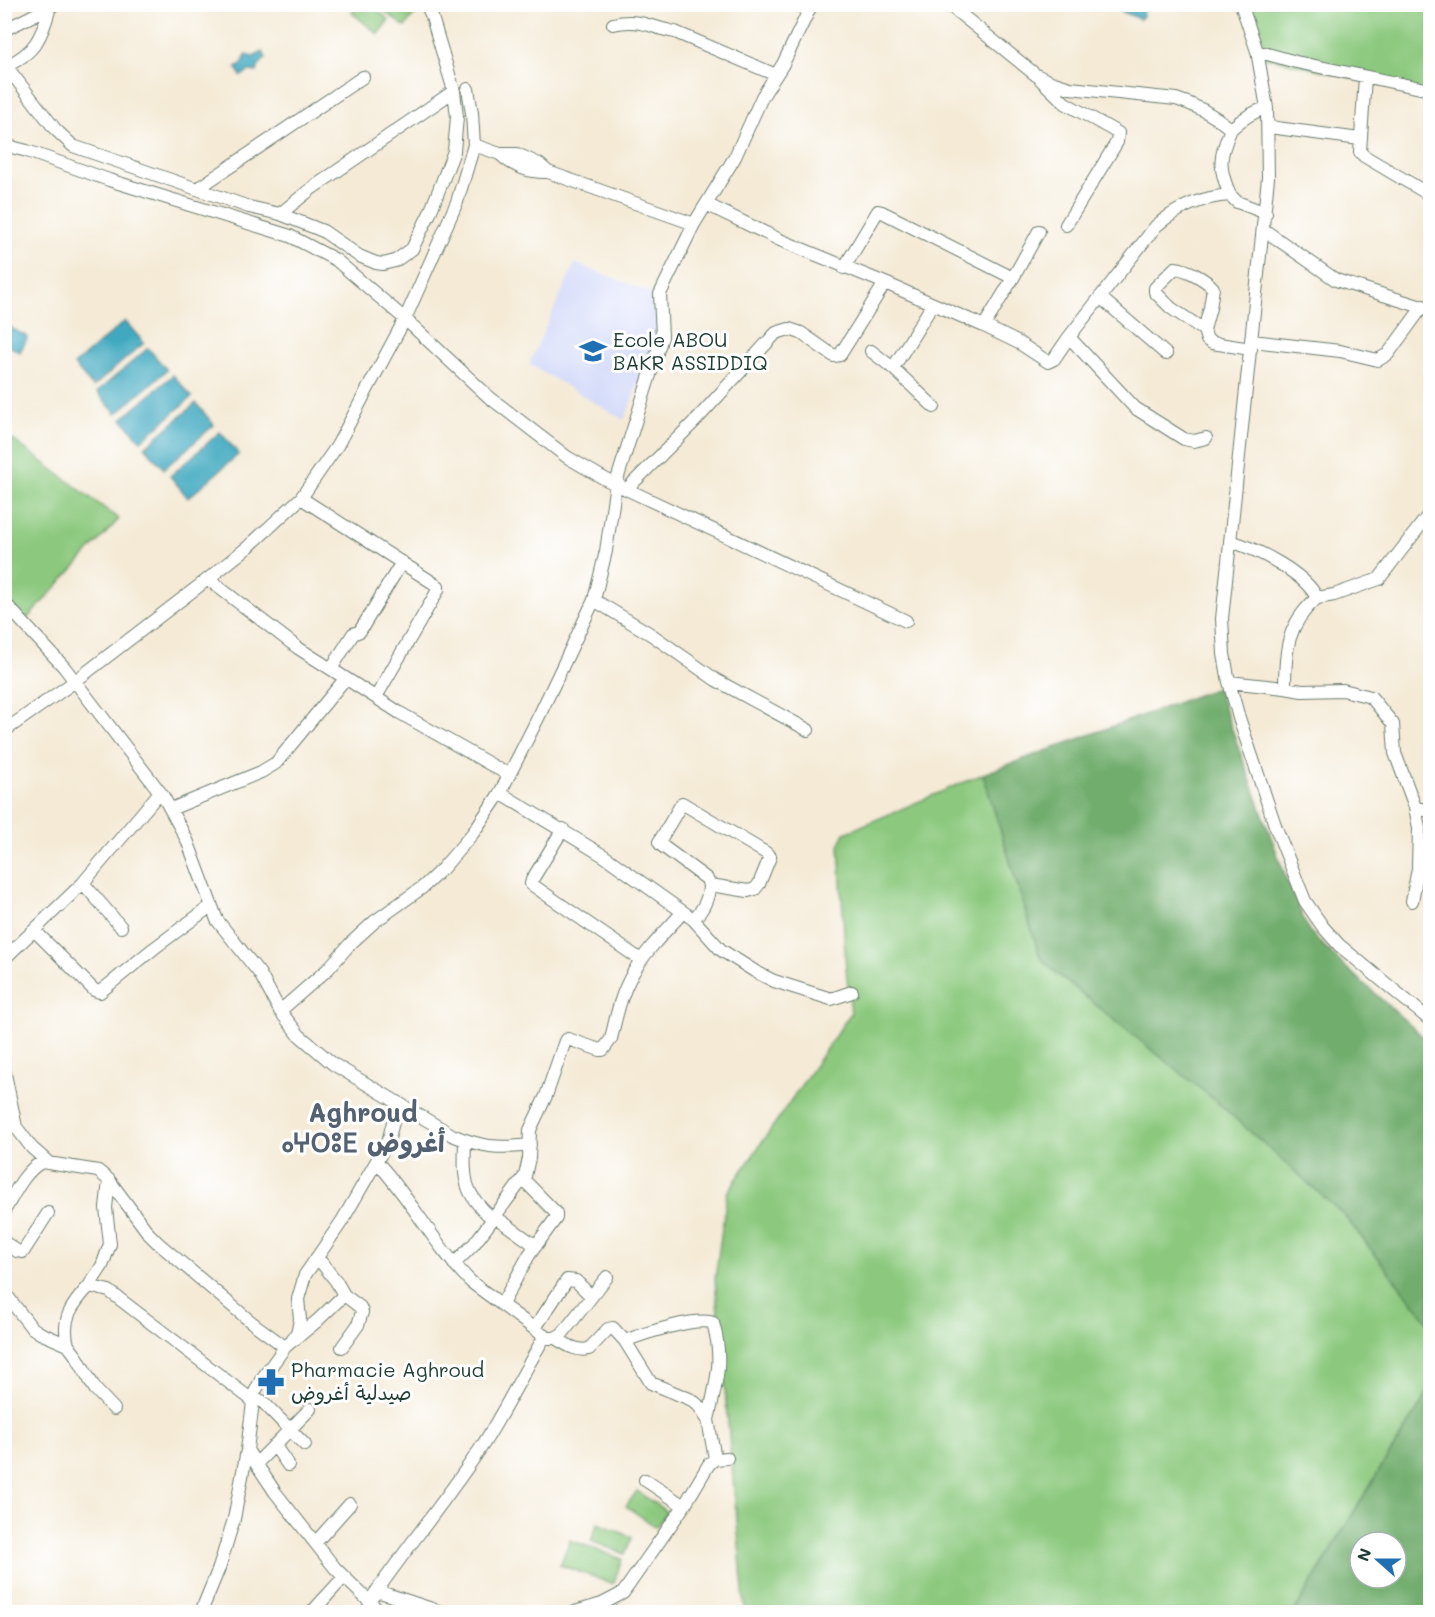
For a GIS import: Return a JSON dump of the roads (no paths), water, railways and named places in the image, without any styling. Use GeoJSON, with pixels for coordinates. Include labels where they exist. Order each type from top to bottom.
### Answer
{"type":"FeatureCollection","features":[{"type":"Feature","properties":{"kind":"street"},"geometry":{"type":"LineString","coordinates":[[52,6],[41,33],[29,53],[5,65],[55,129],[74,146],[249,207],[280,214],[323,231],[359,256],[383,264],[394,261],[412,249],[430,213],[454,151],[457,117],[454,91],[432,14],[426,4]]}},
{"type":"Feature","properties":{"kind":"street"},"geometry":{"type":"LineString","coordinates":[[280,1011],[306,989],[374,922],[423,887],[443,868],[473,833],[500,793],[594,600],[662,337],[660,294],[694,224],[735,157],[762,97],[776,75],[812,4]]}},
{"type":"Feature","properties":{"kind":"street"},"geometry":{"type":"LineString","coordinates":[[948,4],[1036,75],[1065,103],[1118,133],[1116,142],[1066,225]]}},
{"type":"Feature","properties":{"kind":"street"},"geometry":{"type":"LineString","coordinates":[[1241,4],[1257,51],[1269,127],[1266,213],[1222,619],[1224,654],[1229,682],[1276,828],[1305,901],[1339,945],[1431,1020]]}},
{"type":"Feature","properties":{"kind":"street"},"geometry":{"type":"LineString","coordinates":[[4,30],[52,6]]}},
{"type":"Feature","properties":{"kind":"street"},"geometry":{"type":"LineString","coordinates":[[613,24],[628,20],[640,21],[658,29],[675,32],[776,75]]}},
{"type":"Feature","properties":{"kind":"street"},"geometry":{"type":"LineString","coordinates":[[1257,51],[1431,90]]}},
{"type":"Feature","properties":{"kind":"street"},"geometry":{"type":"LineString","coordinates":[[1036,75],[1070,88],[1176,99],[1192,103],[1231,129]]}},
{"type":"Feature","properties":{"kind":"street"},"geometry":{"type":"LineString","coordinates":[[196,189],[363,77]]}},
{"type":"Feature","properties":{"kind":"street"},"geometry":{"type":"LineString","coordinates":[[1365,77],[1360,152],[1431,195]]}},
{"type":"Feature","properties":{"kind":"street"},"geometry":{"type":"LineString","coordinates":[[4,731],[74,682],[208,579],[248,547],[301,498],[337,446],[405,319],[457,202],[474,145],[468,89]]}},
{"type":"Feature","properties":{"kind":"street"},"geometry":{"type":"LineString","coordinates":[[280,214],[311,189],[454,91]]}},
{"type":"Feature","properties":{"kind":"street"},"geometry":{"type":"LineString","coordinates":[[1266,213],[1237,202],[1230,195],[1222,177],[1221,159],[1231,129],[1241,119],[1267,108]]}},
{"type":"Feature","properties":{"kind":"street"},"geometry":{"type":"LineString","coordinates":[[1269,127],[1360,139]]}},
{"type":"Feature","properties":{"kind":"street"},"geometry":{"type":"LineString","coordinates":[[4,145],[290,236],[336,260],[498,404],[567,458],[906,621]]}},
{"type":"Feature","properties":{"kind":"street"},"geometry":{"type":"LineString","coordinates":[[474,145],[500,154],[517,154],[539,164],[548,172],[694,224]]}},
{"type":"Feature","properties":{"kind":"street"},"geometry":{"type":"LineString","coordinates":[[706,204],[780,240],[984,326],[1019,343],[1048,362],[1054,359],[1155,226],[1186,205],[1216,196],[1230,195]]}},
{"type":"Feature","properties":{"kind":"street"},"geometry":{"type":"LineString","coordinates":[[844,268],[878,211],[1013,278]]}},
{"type":"Feature","properties":{"kind":"street"},"geometry":{"type":"LineString","coordinates":[[1204,330],[1171,308],[1155,292],[1155,288],[1172,270],[1180,268],[1206,281],[1213,288],[1204,330],[1207,340],[1212,343],[1340,351],[1378,360],[1388,354],[1427,308],[1336,280],[1264,230]]}},
{"type":"Feature","properties":{"kind":"street"},"geometry":{"type":"LineString","coordinates":[[984,326],[1039,231]]}},
{"type":"Feature","properties":{"kind":"street"},"geometry":{"type":"LineString","coordinates":[[622,486],[697,419],[776,333],[789,329],[801,333],[834,356],[840,355],[885,283]]}},
{"type":"Feature","properties":{"kind":"street"},"geometry":{"type":"LineString","coordinates":[[1100,297],[1166,354]]}},
{"type":"Feature","properties":{"kind":"street"},"geometry":{"type":"LineString","coordinates":[[893,368],[933,304]]}},
{"type":"Feature","properties":{"kind":"street"},"geometry":{"type":"LineString","coordinates":[[1069,337],[1135,408],[1184,439],[1194,441],[1206,438]]}},
{"type":"Feature","properties":{"kind":"street"},"geometry":{"type":"LineString","coordinates":[[871,351],[893,368],[934,407]]}},
{"type":"Feature","properties":{"kind":"street"},"geometry":{"type":"LineString","coordinates":[[301,498],[435,583],[438,590],[376,697]]}},
{"type":"Feature","properties":{"kind":"street"},"geometry":{"type":"LineString","coordinates":[[1285,688],[1285,656],[1291,631],[1304,610],[1317,598],[1334,595],[1379,579],[1430,514]]}},
{"type":"Feature","properties":{"kind":"street"},"geometry":{"type":"LineString","coordinates":[[1230,540],[1292,571],[1312,587],[1317,598]]}},
{"type":"Feature","properties":{"kind":"street"},"geometry":{"type":"LineString","coordinates":[[330,669],[353,634],[360,631],[402,562]]}},
{"type":"Feature","properties":{"kind":"street"},"geometry":{"type":"LineString","coordinates":[[208,579],[298,648],[345,679],[509,775]]}},
{"type":"Feature","properties":{"kind":"street"},"geometry":{"type":"LineString","coordinates":[[594,600],[652,635],[716,680],[808,730]]}},
{"type":"Feature","properties":{"kind":"street"},"geometry":{"type":"LineString","coordinates":[[4,602],[64,667],[160,792],[171,809],[200,872],[210,906],[217,920],[260,974],[280,1011],[299,1035],[323,1057],[452,1135],[489,1147],[530,1144]]}},
{"type":"Feature","properties":{"kind":"street"},"geometry":{"type":"LineString","coordinates":[[171,809],[261,772],[276,763],[345,679]]}},
{"type":"Feature","properties":{"kind":"street"},"geometry":{"type":"LineString","coordinates":[[1229,682],[1302,691],[1343,690],[1371,697],[1393,724],[1395,753],[1415,807],[1419,828],[1418,868],[1412,901]]}},
{"type":"Feature","properties":{"kind":"street"},"geometry":{"type":"LineString","coordinates":[[4,959],[83,883],[160,792]]}},
{"type":"Feature","properties":{"kind":"street"},"geometry":{"type":"LineString","coordinates":[[500,793],[604,856],[688,916],[721,950],[769,979],[831,999],[852,992]]}},
{"type":"Feature","properties":{"kind":"street"},"geometry":{"type":"LineString","coordinates":[[454,1264],[474,1244],[523,1179],[528,1167],[530,1130],[546,1096],[565,1041],[568,1039],[603,1050],[610,1039],[625,988],[641,960],[688,916],[701,912],[710,885],[707,879],[661,846],[659,842],[682,803],[770,857],[755,889],[748,891],[710,885]]}},
{"type":"Feature","properties":{"kind":"street"},"geometry":{"type":"LineString","coordinates":[[1415,807],[1431,811]]}},
{"type":"Feature","properties":{"kind":"street"},"geometry":{"type":"LineString","coordinates":[[563,830],[531,880],[531,884],[641,960]]}},
{"type":"Feature","properties":{"kind":"street"},"geometry":{"type":"LineString","coordinates":[[83,883],[121,927]]}},
{"type":"Feature","properties":{"kind":"street"},"geometry":{"type":"LineString","coordinates":[[35,931],[94,990],[100,992],[210,906]]}},
{"type":"Feature","properties":{"kind":"street"},"geometry":{"type":"LineString","coordinates":[[4,1069],[10,1129],[49,1163]]}},
{"type":"Feature","properties":{"kind":"street"},"geometry":{"type":"LineString","coordinates":[[201,1612],[219,1568],[234,1519],[261,1380],[288,1344],[300,1323],[299,1292],[305,1275],[342,1221],[377,1162],[389,1138],[398,1102]]}},
{"type":"Feature","properties":{"kind":"street"},"geometry":{"type":"LineString","coordinates":[[465,1140],[464,1164],[470,1194],[476,1204],[536,1246]]}},
{"type":"Feature","properties":{"kind":"street"},"geometry":{"type":"LineString","coordinates":[[4,1211],[33,1167],[42,1162],[98,1171],[109,1180],[149,1234],[250,1321],[288,1344]]}},
{"type":"Feature","properties":{"kind":"street"},"geometry":{"type":"LineString","coordinates":[[377,1162],[454,1264],[471,1282],[545,1334],[576,1350],[589,1349],[610,1328],[613,1328],[625,1341],[651,1383],[693,1400],[708,1420],[721,1458],[709,1464],[684,1506],[623,1593],[602,1604],[575,1612]]}},
{"type":"Feature","properties":{"kind":"street"},"geometry":{"type":"LineString","coordinates":[[502,1304],[536,1246],[556,1218],[556,1213],[523,1179]]}},
{"type":"Feature","properties":{"kind":"street"},"geometry":{"type":"LineString","coordinates":[[109,1180],[106,1208],[110,1244],[102,1266],[73,1304],[65,1332],[68,1345],[95,1389],[114,1409]]}},
{"type":"Feature","properties":{"kind":"street"},"geometry":{"type":"LineString","coordinates":[[4,1242],[17,1251],[23,1252],[48,1213]]}},
{"type":"Feature","properties":{"kind":"street"},"geometry":{"type":"LineString","coordinates":[[317,1257],[344,1295],[360,1307],[362,1312],[358,1325],[342,1347]]}},
{"type":"Feature","properties":{"kind":"street"},"geometry":{"type":"LineString","coordinates":[[545,1334],[562,1334],[607,1276]]}},
{"type":"Feature","properties":{"kind":"street"},"geometry":{"type":"LineString","coordinates":[[372,1608],[377,1591],[484,1443],[503,1413],[545,1334],[567,1280],[576,1281],[591,1296]]}},
{"type":"Feature","properties":{"kind":"street"},"geometry":{"type":"LineString","coordinates":[[89,1286],[109,1291],[121,1299],[257,1400],[305,1445]]}},
{"type":"Feature","properties":{"kind":"street"},"geometry":{"type":"LineString","coordinates":[[4,1292],[31,1327],[68,1345]]}},
{"type":"Feature","properties":{"kind":"street"},"geometry":{"type":"LineString","coordinates":[[288,1344],[317,1322],[344,1295]]}},
{"type":"Feature","properties":{"kind":"street"},"geometry":{"type":"LineString","coordinates":[[625,1341],[642,1334],[701,1320],[712,1323],[719,1342],[720,1363],[708,1420]]}},
{"type":"Feature","properties":{"kind":"street"},"geometry":{"type":"LineString","coordinates":[[256,1464],[310,1409]]}},
{"type":"Feature","properties":{"kind":"street"},"geometry":{"type":"LineString","coordinates":[[275,1446],[288,1465]]}},
{"type":"Feature","properties":{"kind":"street"},"geometry":{"type":"LineString","coordinates":[[247,1450],[274,1492],[372,1608]]}},
{"type":"Feature","properties":{"kind":"street"},"geometry":{"type":"LineString","coordinates":[[645,1480],[684,1506]]}},
{"type":"Feature","properties":{"kind":"street"},"geometry":{"type":"LineString","coordinates":[[315,1542],[350,1504]]}},
{"type":"Feature","properties":{"kind":"street"},"geometry":{"type":"LineString","coordinates":[[312,1612],[344,1577]]}},
{"type":"Feature","properties":{"kind":"street"},"geometry":{"type":"LineString","coordinates":[[377,1591],[441,1612]]}},
{"type":"Feature","properties":{"kind":"water"},"geometry":{"type":"Polygon","coordinates":[[[1115,5],[1135,5],[1142,10],[1143,16],[1140,19],[1121,11],[1115,5]]]}},
{"type":"Feature","properties":{"kind":"water"},"geometry":{"type":"Polygon","coordinates":[[[263,52],[266,58],[259,65],[257,72],[249,71],[241,76],[236,68],[242,64],[246,55],[253,57],[263,52]]]}},
{"type":"Feature","properties":{"kind":"water"},"geometry":{"type":"Polygon","coordinates":[[[125,321],[144,343],[93,387],[74,365],[125,321]]]}},
{"type":"Feature","properties":{"kind":"water"},"geometry":{"type":"Polygon","coordinates":[[[5,325],[28,337],[20,352],[5,344],[5,325]]]}},
{"type":"Feature","properties":{"kind":"water"},"geometry":{"type":"Polygon","coordinates":[[[148,348],[167,370],[116,414],[97,392],[148,348]]]}},
{"type":"Feature","properties":{"kind":"water"},"geometry":{"type":"Polygon","coordinates":[[[173,375],[192,397],[141,441],[122,419],[173,375]]]}},
{"type":"Feature","properties":{"kind":"water"},"geometry":{"type":"Polygon","coordinates":[[[196,403],[214,425],[164,469],[145,447],[196,403]]]}},
{"type":"Feature","properties":{"kind":"water"},"geometry":{"type":"Polygon","coordinates":[[[220,432],[239,454],[188,498],[170,476],[220,432]]]}},
{"type":"Feature","properties":{"kind":"place","name":"Ecole ABOU BAKR ASSIDDIQ"},"geometry":{"type":"Point","coordinates":[593,351]}},
{"type":"Feature","properties":{"kind":"place","name":"Pharmacie Aghroud صيدلية أغروض"},"geometry":{"type":"Point","coordinates":[271,1382]}},
{"type":"Feature","properties":{"kind":"district","name":"Aghroud ⴰⵖⵔⵓⴹ أغروض"},"geometry":{"type":"Point","coordinates":[363,1128]}}]}
